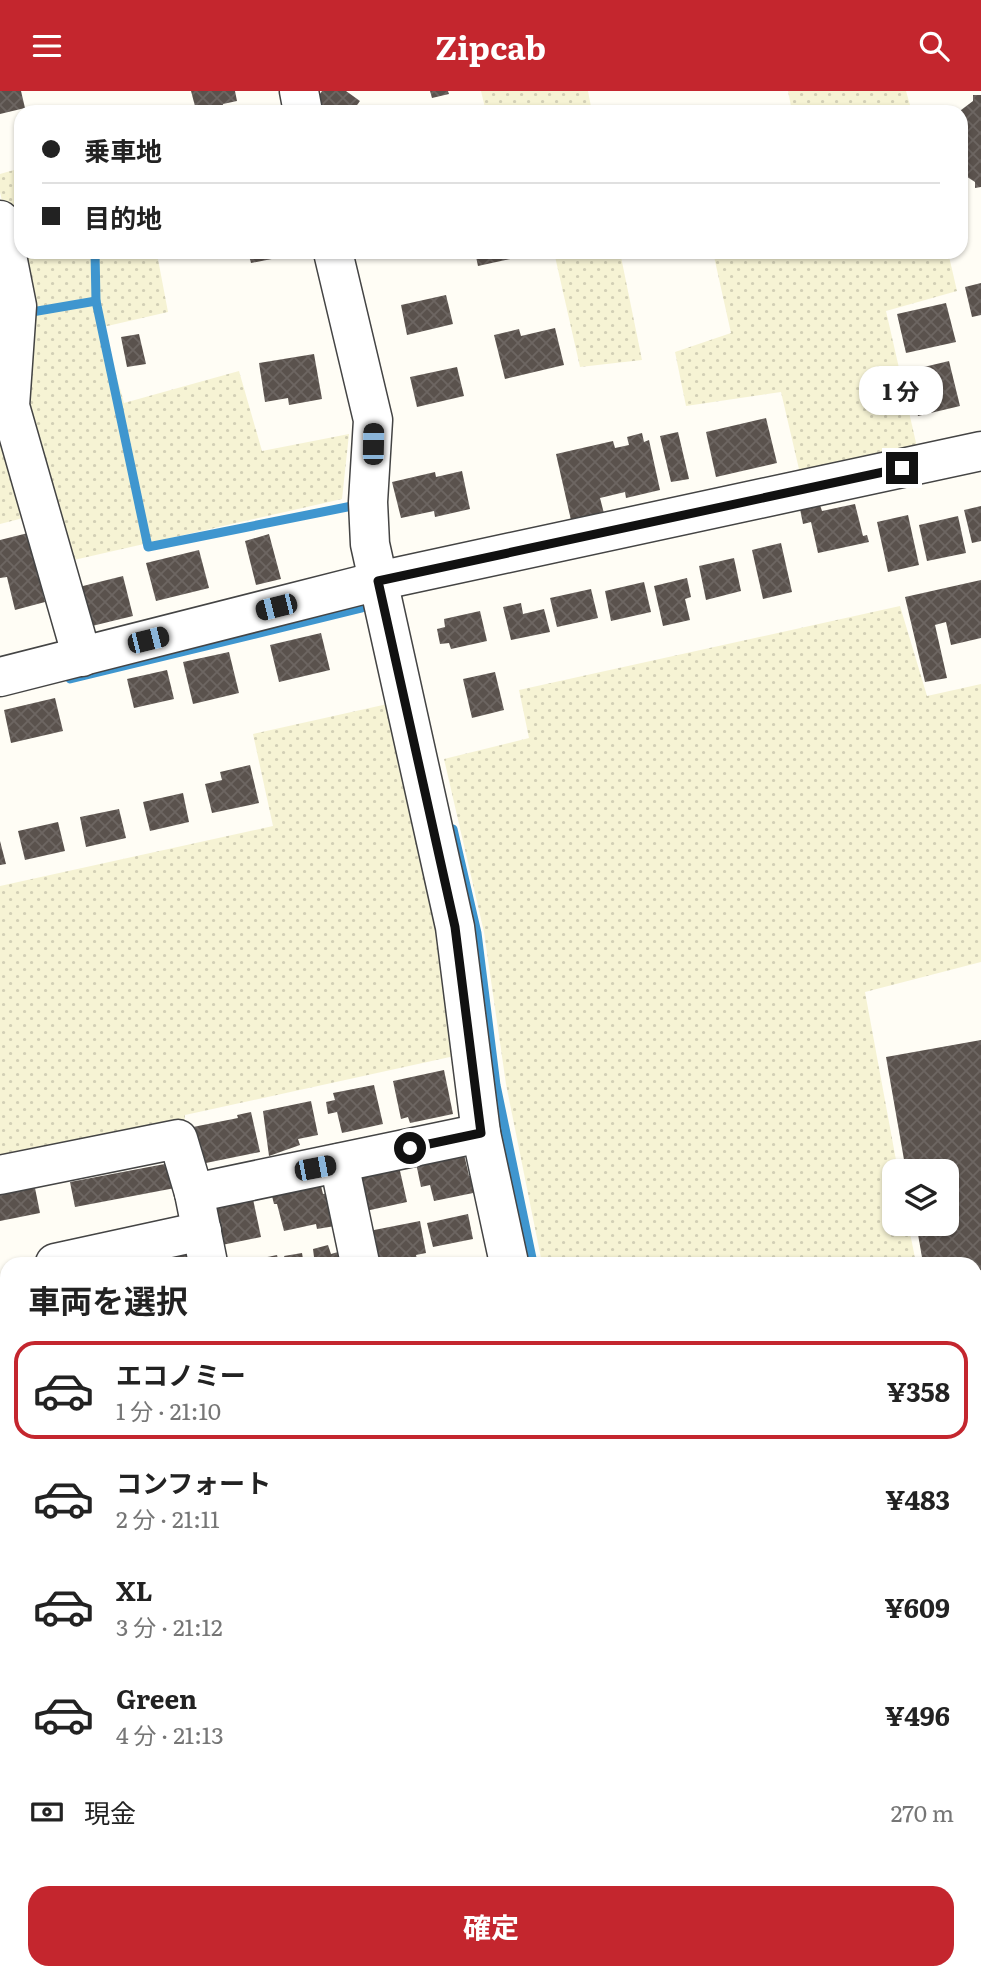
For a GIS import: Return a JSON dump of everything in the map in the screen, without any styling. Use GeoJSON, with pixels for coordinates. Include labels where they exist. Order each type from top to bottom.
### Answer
{"type":"FeatureCollection","features":[{"type":"Feature","properties":{"kind":"street"},"geometry":{"type":"LineString","coordinates":[[0,220],[16,315],[10,406],[82,657]]}},
{"type":"Feature","properties":{"kind":"street"},"geometry":{"type":"LineString","coordinates":[[335,259],[373,421],[370,535],[391,579],[455,927],[481,1133],[508,1257]]}},
{"type":"Feature","properties":{"kind":"street"},"geometry":{"type":"LineString","coordinates":[[0,677],[391,579],[981,451]]}},
{"type":"Feature","properties":{"kind":"street"},"geometry":{"type":"LineString","coordinates":[[194,1193],[481,1133]]}},
{"type":"Feature","properties":{"kind":"street"},"geometry":{"type":"LineString","coordinates":[[0,1175],[178,1139],[194,1193],[205,1247],[111,1257]]}},
{"type":"Feature","properties":{"kind":"street"},"geometry":{"type":"LineString","coordinates":[[339,1163],[359,1257]]}},
{"type":"Feature","properties":{"kind":"shaded area"},"geometry":{"type":"Polygon","coordinates":[[[481,91],[588,91],[591,105],[484,105],[481,91]]]}},
{"type":"Feature","properties":{"kind":"shaded area"},"geometry":{"type":"Polygon","coordinates":[[[788,91],[906,91],[910,105],[791,105],[788,91]]]}},
{"type":"Feature","properties":{"kind":"shaded area"},"geometry":{"type":"Polygon","coordinates":[[[14,170],[14,255],[0,192],[0,174],[14,170]]]}},
{"type":"Feature","properties":{"kind":"shaded area"},"geometry":{"type":"Polygon","coordinates":[[[0,254],[31,516],[0,524],[0,254]]]}},
{"type":"Feature","properties":{"kind":"shaded area"},"geometry":{"type":"Polygon","coordinates":[[[15,259],[158,259],[168,312],[103,327],[124,403],[239,371],[262,451],[349,434],[342,499],[65,562],[19,404],[26,309],[15,259]]]}},
{"type":"Feature","properties":{"kind":"shaded area"},"geometry":{"type":"Polygon","coordinates":[[[556,259],[621,259],[642,360],[580,367],[556,259]]]}},
{"type":"Feature","properties":{"kind":"shaded area"},"geometry":{"type":"Polygon","coordinates":[[[715,259],[950,259],[957,291],[886,311],[919,456],[802,482],[781,392],[686,406],[675,352],[731,333],[715,259]]]}},
{"type":"Feature","properties":{"kind":"shaded area"},"geometry":{"type":"Polygon","coordinates":[[[900,606],[927,696],[981,684],[981,962],[865,992],[896,1159],[882,1159],[882,1236],[911,1236],[915,1257],[541,1257],[506,1084],[484,932],[444,759],[529,738],[519,690],[900,606]]]}},
{"type":"Feature","properties":{"kind":"shaded area"},"geometry":{"type":"Polygon","coordinates":[[[392,703],[442,924],[459,1055],[185,1115],[184,1126],[0,1162],[0,886],[273,826],[253,734],[392,703]]]}},
{"type":"Feature","properties":{"kind":"building"},"geometry":{"type":"Polygon","coordinates":[[[0,91],[21,91],[24,105],[14,105],[14,111],[0,114],[0,91]]]}},
{"type":"Feature","properties":{"kind":"building"},"geometry":{"type":"Polygon","coordinates":[[[191,91],[235,91],[237,101],[223,105],[195,105],[191,91]]]}},
{"type":"Feature","properties":{"kind":"building"},"geometry":{"type":"Polygon","coordinates":[[[322,91],[346,91],[360,101],[357,105],[318,105],[314,102],[322,91]]]}},
{"type":"Feature","properties":{"kind":"building"},"geometry":{"type":"Polygon","coordinates":[[[430,91],[448,91],[449,94],[432,98],[430,91]]]}},
{"type":"Feature","properties":{"kind":"building"},"geometry":{"type":"Polygon","coordinates":[[[973,95],[981,95],[981,187],[975,188],[975,182],[968,178],[968,105],[973,101],[973,95]]]}},
{"type":"Feature","properties":{"kind":"building"},"geometry":{"type":"Polygon","coordinates":[[[250,259],[271,259],[251,263],[250,259]]]}},
{"type":"Feature","properties":{"kind":"building"},"geometry":{"type":"Polygon","coordinates":[[[476,259],[510,259],[478,266],[476,259]]]}},
{"type":"Feature","properties":{"kind":"building"},"geometry":{"type":"Polygon","coordinates":[[[981,283],[981,315],[972,317],[965,287],[981,283]]]}},
{"type":"Feature","properties":{"kind":"building"},"geometry":{"type":"Polygon","coordinates":[[[446,295],[453,324],[407,335],[401,305],[446,295]]]}},
{"type":"Feature","properties":{"kind":"building"},"geometry":{"type":"Polygon","coordinates":[[[946,303],[956,342],[906,353],[897,314],[946,303]]]}},
{"type":"Feature","properties":{"kind":"building"},"geometry":{"type":"Polygon","coordinates":[[[555,328],[564,365],[505,379],[494,335],[519,329],[521,336],[555,328]]]}},
{"type":"Feature","properties":{"kind":"building"},"geometry":{"type":"Polygon","coordinates":[[[139,334],[146,364],[127,367],[121,337],[139,334]]]}},
{"type":"Feature","properties":{"kind":"building"},"geometry":{"type":"Polygon","coordinates":[[[314,354],[322,399],[289,405],[288,398],[265,402],[259,363],[314,354]]]}},
{"type":"Feature","properties":{"kind":"building"},"geometry":{"type":"Polygon","coordinates":[[[949,361],[960,406],[918,416],[907,371],[949,361]]]}},
{"type":"Feature","properties":{"kind":"building"},"geometry":{"type":"Polygon","coordinates":[[[457,367],[464,396],[417,407],[410,377],[457,367]]]}},
{"type":"Feature","properties":{"kind":"building"},"geometry":{"type":"Polygon","coordinates":[[[766,418],[777,463],[716,477],[706,432],[766,418]]]}},
{"type":"Feature","properties":{"kind":"building"},"geometry":{"type":"Polygon","coordinates":[[[678,432],[689,479],[671,482],[660,436],[678,432]]]}},
{"type":"Feature","properties":{"kind":"building"},"geometry":{"type":"Polygon","coordinates":[[[642,433],[644,442],[649,440],[660,490],[626,498],[625,492],[600,498],[606,521],[573,529],[556,454],[613,441],[615,448],[629,445],[627,437],[642,433]]]}},
{"type":"Feature","properties":{"kind":"building"},"geometry":{"type":"Polygon","coordinates":[[[462,471],[470,509],[435,517],[434,511],[401,518],[392,482],[435,472],[436,477],[462,471]]]}},
{"type":"Feature","properties":{"kind":"building"},"geometry":{"type":"Polygon","coordinates":[[[855,504],[863,536],[867,535],[869,542],[818,553],[811,522],[803,524],[800,509],[820,505],[822,511],[855,504]]]}},
{"type":"Feature","properties":{"kind":"building"},"geometry":{"type":"Polygon","coordinates":[[[981,506],[981,541],[972,543],[964,510],[981,506]]]}},
{"type":"Feature","properties":{"kind":"building"},"geometry":{"type":"Polygon","coordinates":[[[908,515],[919,565],[888,572],[877,522],[908,515]]]}},
{"type":"Feature","properties":{"kind":"building"},"geometry":{"type":"Polygon","coordinates":[[[958,516],[966,553],[927,561],[919,525],[958,516]]]}},
{"type":"Feature","properties":{"kind":"building"},"geometry":{"type":"Polygon","coordinates":[[[28,533],[45,602],[15,610],[7,577],[0,578],[0,540],[28,533]]]}},
{"type":"Feature","properties":{"kind":"building"},"geometry":{"type":"Polygon","coordinates":[[[269,534],[281,579],[256,585],[245,541],[269,534]]]}},
{"type":"Feature","properties":{"kind":"building"},"geometry":{"type":"Polygon","coordinates":[[[781,543],[792,592],[763,599],[752,550],[781,543]]]}},
{"type":"Feature","properties":{"kind":"building"},"geometry":{"type":"Polygon","coordinates":[[[199,550],[209,588],[156,601],[146,563],[199,550]]]}},
{"type":"Feature","properties":{"kind":"building"},"geometry":{"type":"Polygon","coordinates":[[[734,558],[741,591],[706,600],[699,566],[734,558]]]}},
{"type":"Feature","properties":{"kind":"building"},"geometry":{"type":"Polygon","coordinates":[[[123,576],[133,616],[92,626],[75,588],[123,576]]]}},
{"type":"Feature","properties":{"kind":"building"},"geometry":{"type":"Polygon","coordinates":[[[687,578],[691,597],[685,599],[690,620],[663,626],[654,586],[687,578]]]}},
{"type":"Feature","properties":{"kind":"building"},"geometry":{"type":"Polygon","coordinates":[[[981,580],[981,638],[951,645],[946,622],[935,625],[947,678],[925,682],[905,597],[981,580]]]}},
{"type":"Feature","properties":{"kind":"building"},"geometry":{"type":"Polygon","coordinates":[[[644,582],[651,612],[611,621],[605,591],[644,582]]]}},
{"type":"Feature","properties":{"kind":"building"},"geometry":{"type":"Polygon","coordinates":[[[591,589],[598,618],[557,627],[550,598],[591,589]]]}},
{"type":"Feature","properties":{"kind":"building"},"geometry":{"type":"Polygon","coordinates":[[[521,603],[523,614],[544,609],[550,632],[511,640],[503,607],[521,603]]]}},
{"type":"Feature","properties":{"kind":"building"},"geometry":{"type":"Polygon","coordinates":[[[480,611],[487,641],[451,649],[449,643],[440,644],[437,629],[445,627],[444,619],[480,611]]]}},
{"type":"Feature","properties":{"kind":"building"},"geometry":{"type":"Polygon","coordinates":[[[321,633],[330,670],[279,682],[270,645],[321,633]]]}},
{"type":"Feature","properties":{"kind":"building"},"geometry":{"type":"Polygon","coordinates":[[[229,652],[239,693],[193,704],[183,662],[229,652]]]}},
{"type":"Feature","properties":{"kind":"building"},"geometry":{"type":"Polygon","coordinates":[[[167,670],[174,699],[134,708],[127,679],[167,670]]]}},
{"type":"Feature","properties":{"kind":"building"},"geometry":{"type":"Polygon","coordinates":[[[495,672],[504,710],[472,718],[463,679],[495,672]]]}},
{"type":"Feature","properties":{"kind":"building"},"geometry":{"type":"Polygon","coordinates":[[[55,698],[63,731],[11,743],[4,710],[55,698]]]}},
{"type":"Feature","properties":{"kind":"building"},"geometry":{"type":"Polygon","coordinates":[[[250,765],[259,803],[212,813],[205,784],[222,780],[220,772],[250,765]]]}},
{"type":"Feature","properties":{"kind":"building"},"geometry":{"type":"Polygon","coordinates":[[[183,793],[189,822],[150,831],[143,802],[183,793]]]}},
{"type":"Feature","properties":{"kind":"building"},"geometry":{"type":"Polygon","coordinates":[[[119,809],[126,838],[86,847],[80,817],[119,809]]]}},
{"type":"Feature","properties":{"kind":"building"},"geometry":{"type":"Polygon","coordinates":[[[58,822],[65,851],[25,860],[18,831],[58,822]]]}},
{"type":"Feature","properties":{"kind":"building"},"geometry":{"type":"Polygon","coordinates":[[[0,841],[6,864],[0,865],[0,841]]]}},
{"type":"Feature","properties":{"kind":"building"},"geometry":{"type":"Polygon","coordinates":[[[981,1040],[981,1257],[922,1257],[918,1236],[959,1236],[959,1159],[904,1159],[886,1057],[981,1040]]]}},
{"type":"Feature","properties":{"kind":"building"},"geometry":{"type":"Polygon","coordinates":[[[444,1070],[453,1114],[410,1123],[408,1117],[401,1119],[393,1081],[444,1070]]]}},
{"type":"Feature","properties":{"kind":"building"},"geometry":{"type":"Polygon","coordinates":[[[374,1085],[383,1124],[342,1133],[337,1112],[328,1114],[326,1102],[335,1100],[333,1093],[374,1085]]]}},
{"type":"Feature","properties":{"kind":"building"},"geometry":{"type":"Polygon","coordinates":[[[311,1101],[318,1135],[298,1139],[300,1145],[269,1156],[263,1111],[311,1101]]]}},
{"type":"Feature","properties":{"kind":"building"},"geometry":{"type":"Polygon","coordinates":[[[251,1112],[260,1152],[201,1164],[193,1127],[238,1118],[237,1115],[251,1112]]]}},
{"type":"Feature","properties":{"kind":"building"},"geometry":{"type":"Polygon","coordinates":[[[464,1154],[469,1176],[474,1175],[478,1192],[434,1201],[430,1185],[421,1187],[415,1158],[464,1154]]]}},
{"type":"Feature","properties":{"kind":"building"},"geometry":{"type":"Polygon","coordinates":[[[398,1162],[407,1202],[361,1212],[354,1180],[363,1178],[361,1170],[398,1162]]]}},
{"type":"Feature","properties":{"kind":"building"},"geometry":{"type":"Polygon","coordinates":[[[170,1163],[175,1188],[75,1207],[70,1182],[170,1163]]]}},
{"type":"Feature","properties":{"kind":"building"},"geometry":{"type":"Polygon","coordinates":[[[320,1182],[323,1194],[329,1193],[335,1226],[317,1229],[316,1224],[284,1231],[271,1192],[320,1182]]]}},
{"type":"Feature","properties":{"kind":"building"},"geometry":{"type":"Polygon","coordinates":[[[35,1188],[40,1213],[0,1221],[0,1195],[35,1188]]]}},
{"type":"Feature","properties":{"kind":"building"},"geometry":{"type":"Polygon","coordinates":[[[253,1199],[261,1237],[217,1246],[209,1208],[253,1199]]]}},
{"type":"Feature","properties":{"kind":"building"},"geometry":{"type":"Polygon","coordinates":[[[468,1214],[473,1239],[433,1247],[427,1223],[468,1214]]]}},
{"type":"Feature","properties":{"kind":"building"},"geometry":{"type":"Polygon","coordinates":[[[420,1221],[426,1253],[416,1257],[375,1257],[369,1231],[420,1221]]]}},
{"type":"Feature","properties":{"kind":"building"},"geometry":{"type":"Polygon","coordinates":[[[328,1245],[331,1254],[338,1252],[339,1257],[314,1257],[313,1249],[328,1245]]]}},
{"type":"Feature","properties":{"kind":"building"},"geometry":{"type":"Polygon","coordinates":[[[187,1253],[188,1257],[169,1257],[187,1253]]]}},
{"type":"Feature","properties":{"kind":"building"},"geometry":{"type":"Polygon","coordinates":[[[302,1253],[303,1257],[284,1256],[302,1253]]]}},
{"type":"Feature","properties":{"kind":"waterway"},"geometry":{"type":"LineString","coordinates":[[95,259],[96,301],[148,547],[352,506]]}},
{"type":"Feature","properties":{"kind":"waterway"},"geometry":{"type":"LineString","coordinates":[[26,313],[96,301]]}},
{"type":"Feature","properties":{"kind":"waterway"},"geometry":{"type":"LineString","coordinates":[[70,679],[362,608]]}},
{"type":"Feature","properties":{"kind":"waterway"},"geometry":{"type":"LineString","coordinates":[[453,829],[477,933],[496,1085],[532,1257]]}},
{"type":"Feature","properties":{"kind":"route"},"geometry":{"type":"LineString","coordinates":[[410,1148],[481,1133],[455,927],[378,581],[902,468]]}}]}
